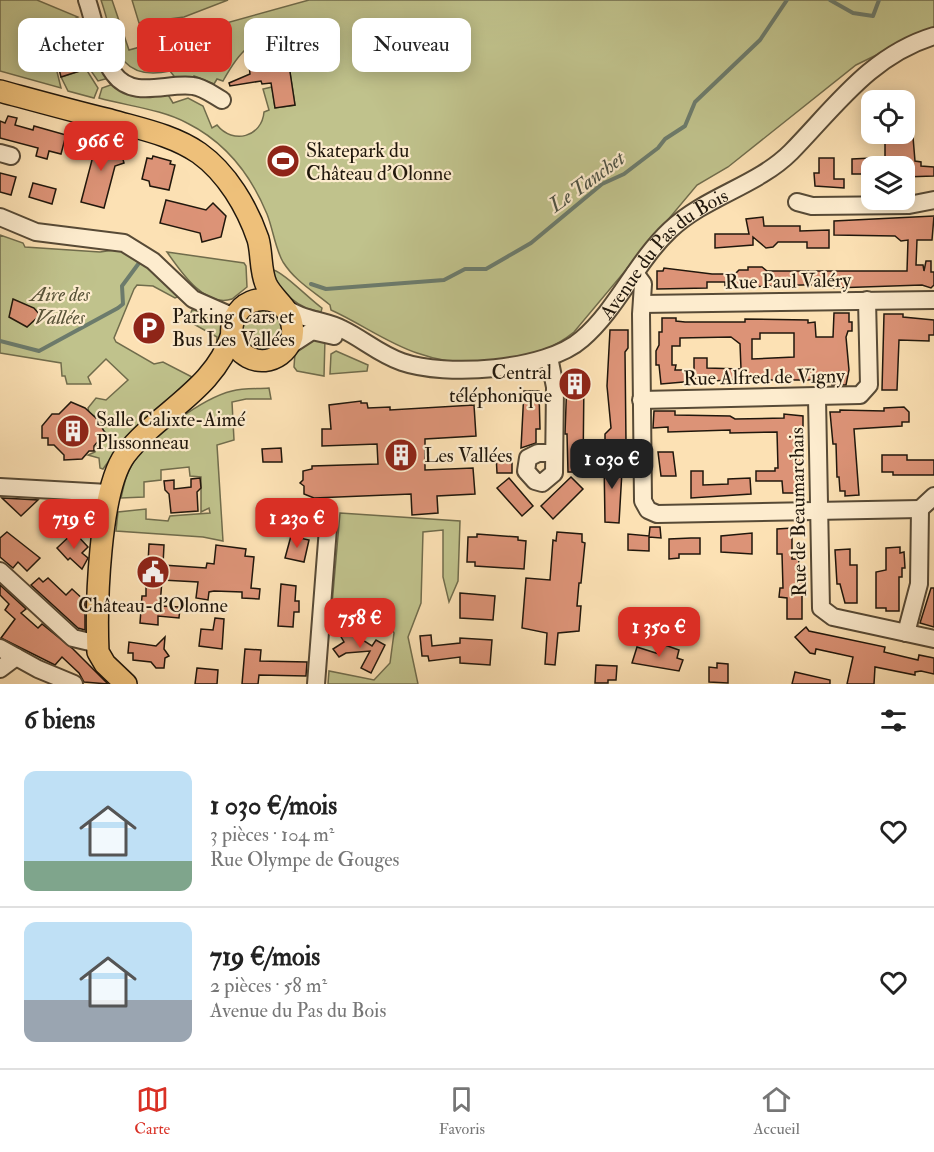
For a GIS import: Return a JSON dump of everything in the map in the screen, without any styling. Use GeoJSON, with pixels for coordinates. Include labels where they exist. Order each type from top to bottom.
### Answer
{"type":"FeatureCollection","features":[{"type":"Feature","properties":{"kind":"main road"},"geometry":{"type":"LineString","coordinates":[[0,91],[155,132],[188,146],[212,164],[236,192],[257,239],[264,278],[280,304],[289,313],[293,330],[289,346],[276,357],[238,366],[193,392]]}},
{"type":"Feature","properties":{"kind":"main road"},"geometry":{"type":"LineString","coordinates":[[126,684],[100,658],[98,644],[108,493],[124,456],[193,392],[220,363],[253,281],[249,222]]}},
{"type":"Feature","properties":{"kind":"main road"},"geometry":{"type":"LineString","coordinates":[[238,318],[262,299],[280,304]]}},
{"type":"Feature","properties":{"kind":"main road"},"geometry":{"type":"LineString","coordinates":[[238,318],[240,351],[256,360]]}},
{"type":"Feature","properties":{"kind":"street"},"geometry":{"type":"LineString","coordinates":[[87,0],[107,62],[121,81],[151,89],[195,86],[222,100]]}},
{"type":"Feature","properties":{"kind":"street","name":"Avenue du Pas du Bois"},"geometry":{"type":"LineString","coordinates":[[280,304],[302,316],[336,325],[361,342],[402,362],[432,368],[503,366],[549,357],[583,338],[657,243],[680,221],[705,203],[779,163],[865,75],[907,47],[934,36]]}},
{"type":"Feature","properties":{"kind":"street"},"geometry":{"type":"LineString","coordinates":[[797,202],[812,206],[909,205],[934,200]]}},
{"type":"Feature","properties":{"kind":"street"},"geometry":{"type":"LineString","coordinates":[[0,217],[36,232],[124,243],[153,261],[193,299],[238,318]]}},
{"type":"Feature","properties":{"kind":"street"},"geometry":{"type":"LineString","coordinates":[[635,273],[642,282],[643,501],[648,510],[657,514],[920,509],[934,496]]}},
{"type":"Feature","properties":{"kind":"street","name":"Rue Alfred de Vigny"},"geometry":{"type":"LineString","coordinates":[[641,400],[855,396],[867,389],[867,300]]}},
{"type":"Feature","properties":{"kind":"street","name":"Rue Paul Valéry"},"geometry":{"type":"LineString","coordinates":[[642,304],[934,300]]}},
{"type":"Feature","properties":{"kind":"street","name":"Avenue du Pas du Bois"},"geometry":{"type":"LineString","coordinates":[[289,346],[312,331],[361,342]]}},
{"type":"Feature","properties":{"kind":"street"},"geometry":{"type":"LineString","coordinates":[[549,357],[555,387],[554,453]]}},
{"type":"Feature","properties":{"kind":"street","name":"Rue de Beaumarchais"},"geometry":{"type":"LineString","coordinates":[[817,398],[821,608],[833,617],[934,639]]}},
{"type":"Feature","properties":{"kind":"street"},"geometry":{"type":"LineString","coordinates":[[0,487],[108,493]]}},
{"type":"Feature","properties":{"kind":"street"},"geometry":{"type":"LineString","coordinates":[[906,633],[919,584],[920,509]]}},
{"type":"Feature","properties":{"kind":"street"},"geometry":{"type":"LineString","coordinates":[[315,684],[328,528]]}},
{"type":"Feature","properties":{"kind":"street"},"geometry":{"type":"LineString","coordinates":[[0,571],[73,639],[98,644]]}},
{"type":"Feature","properties":{"kind":"street"},"geometry":{"type":"LineString","coordinates":[[0,648],[74,684]]}},
{"type":"Feature","properties":{"kind":"street"},"geometry":{"type":"LineString","coordinates":[[0,669],[16,657]]}},
{"type":"Feature","properties":{"kind":"green space"},"geometry":{"type":"Polygon","coordinates":[[[0,0],[37,0],[78,17],[18,18],[18,72],[57,72],[61,88],[0,71],[0,0]]]}},
{"type":"Feature","properties":{"kind":"green space"},"geometry":{"type":"Polygon","coordinates":[[[101,0],[112,0],[118,18],[106,18],[101,0]]]}},
{"type":"Feature","properties":{"kind":"green space"},"geometry":{"type":"Polygon","coordinates":[[[132,0],[228,0],[184,17],[137,18],[132,0]]]}},
{"type":"Feature","properties":{"kind":"green space"},"geometry":{"type":"Polygon","coordinates":[[[309,0],[934,0],[934,34],[901,43],[856,65],[728,167],[697,185],[574,332],[538,352],[499,362],[457,362],[417,353],[331,310],[330,305],[299,280],[283,262],[261,200],[245,173],[225,150],[201,131],[177,118],[99,98],[102,88],[116,83],[167,93],[173,103],[188,98],[203,106],[212,128],[217,125],[231,135],[238,136],[246,135],[258,127],[264,112],[269,110],[263,89],[272,87],[275,108],[295,105],[290,72],[340,72],[340,18],[244,18],[309,0]]]}},
{"type":"Feature","properties":{"kind":"green space"},"geometry":{"type":"Polygon","coordinates":[[[244,18],[244,51],[232,65],[232,21],[244,18]]]}},
{"type":"Feature","properties":{"kind":"green space"},"geometry":{"type":"Polygon","coordinates":[[[125,38],[129,50],[137,48],[137,70],[125,61],[125,38]]]}},
{"type":"Feature","properties":{"kind":"green space"},"geometry":{"type":"Polygon","coordinates":[[[77,72],[88,72],[98,88],[94,98],[68,91],[61,77],[77,72]]]}},
{"type":"Feature","properties":{"kind":"green space"},"geometry":{"type":"Polygon","coordinates":[[[92,72],[107,72],[109,78],[98,81],[92,72]]]}},
{"type":"Feature","properties":{"kind":"green space"},"geometry":{"type":"Polygon","coordinates":[[[171,72],[228,72],[223,81],[217,79],[214,84],[194,76],[190,80],[177,80],[171,72]]]}},
{"type":"Feature","properties":{"kind":"green space","name":"Aire des Vallées"},"geometry":{"type":"Polygon","coordinates":[[[0,235],[23,243],[25,247],[100,252],[121,249],[136,256],[180,296],[175,298],[153,286],[137,285],[134,289],[114,338],[116,342],[154,364],[163,362],[192,377],[123,441],[103,469],[100,468],[99,458],[88,455],[95,452],[96,447],[107,434],[102,429],[100,420],[89,413],[88,408],[96,398],[106,400],[128,380],[106,359],[88,377],[91,384],[67,384],[65,376],[62,376],[61,363],[0,353],[0,235]]]}},
{"type":"Feature","properties":{"kind":"green space"},"geometry":{"type":"Polygon","coordinates":[[[167,252],[244,263],[247,287],[232,299],[212,298],[187,278],[167,252]]]}},
{"type":"Feature","properties":{"kind":"green space"},"geometry":{"type":"Polygon","coordinates":[[[270,269],[295,285],[322,308],[321,312],[304,307],[290,297],[270,269]]]}},
{"type":"Feature","properties":{"kind":"green space"},"geometry":{"type":"Polygon","coordinates":[[[268,307],[285,322],[282,343],[263,353],[243,339],[240,328],[247,314],[268,307]]]}},
{"type":"Feature","properties":{"kind":"green space"},"geometry":{"type":"Polygon","coordinates":[[[201,309],[221,319],[224,325],[216,349],[217,337],[188,321],[192,310],[201,309]]]}},
{"type":"Feature","properties":{"kind":"green space"},"geometry":{"type":"Polygon","coordinates":[[[308,338],[325,338],[324,376],[297,371],[294,367],[295,353],[308,338]]]}},
{"type":"Feature","properties":{"kind":"green space"},"geometry":{"type":"Polygon","coordinates":[[[336,351],[368,365],[367,371],[330,374],[331,354],[336,351]]]}},
{"type":"Feature","properties":{"kind":"green space"},"geometry":{"type":"Polygon","coordinates":[[[269,388],[271,399],[246,399],[232,402],[234,440],[217,445],[223,541],[203,537],[116,531],[118,512],[146,509],[146,519],[168,521],[170,516],[210,513],[209,508],[201,512],[201,477],[190,476],[189,467],[161,470],[161,480],[144,482],[144,497],[121,498],[129,471],[151,442],[192,410],[232,391],[269,388]]]}},
{"type":"Feature","properties":{"kind":"green space"},"geometry":{"type":"Polygon","coordinates":[[[340,513],[460,521],[458,581],[449,602],[443,577],[443,530],[423,532],[421,603],[408,637],[418,684],[328,684],[329,671],[374,680],[390,663],[394,633],[382,603],[355,604],[331,616],[340,513]]]}},
{"type":"Feature","properties":{"kind":"building"},"geometry":{"type":"Polygon","coordinates":[[[60,72],[77,72],[61,77],[60,72]]]}},
{"type":"Feature","properties":{"kind":"building"},"geometry":{"type":"Polygon","coordinates":[[[250,72],[290,72],[295,105],[275,108],[271,83],[262,84],[261,81],[230,86],[229,83],[250,74],[250,72]]]}},
{"type":"Feature","properties":{"kind":"building"},"geometry":{"type":"Polygon","coordinates":[[[8,116],[17,118],[15,125],[33,130],[34,126],[66,135],[61,154],[49,151],[47,159],[36,156],[38,148],[0,138],[0,121],[5,123],[8,116]]]}},
{"type":"Feature","properties":{"kind":"building"},"geometry":{"type":"Polygon","coordinates":[[[98,140],[119,145],[124,163],[115,166],[104,208],[81,202],[92,160],[85,153],[98,140]]]}},
{"type":"Feature","properties":{"kind":"building"},"geometry":{"type":"Polygon","coordinates":[[[885,144],[914,144],[915,156],[885,156],[885,144]]]}},
{"type":"Feature","properties":{"kind":"building"},"geometry":{"type":"Polygon","coordinates":[[[153,156],[171,161],[170,164],[175,165],[169,190],[150,186],[149,181],[142,179],[147,158],[152,159],[153,156]]]}},
{"type":"Feature","properties":{"kind":"building"},"geometry":{"type":"Polygon","coordinates":[[[819,158],[834,158],[834,179],[844,179],[844,188],[815,186],[814,173],[819,173],[819,158]]]}},
{"type":"Feature","properties":{"kind":"building"},"geometry":{"type":"Polygon","coordinates":[[[852,159],[861,159],[861,174],[852,174],[852,159]]]}},
{"type":"Feature","properties":{"kind":"building"},"geometry":{"type":"Polygon","coordinates":[[[915,161],[921,162],[921,166],[934,167],[934,176],[915,177],[915,161]]]}},
{"type":"Feature","properties":{"kind":"building"},"geometry":{"type":"Polygon","coordinates":[[[0,173],[16,177],[11,195],[0,192],[0,173]]]}},
{"type":"Feature","properties":{"kind":"building"},"geometry":{"type":"Polygon","coordinates":[[[33,183],[56,189],[52,204],[29,197],[33,183]]]}},
{"type":"Feature","properties":{"kind":"building"},"geometry":{"type":"Polygon","coordinates":[[[166,200],[206,210],[213,203],[226,216],[221,237],[202,242],[200,233],[160,223],[166,200]]]}},
{"type":"Feature","properties":{"kind":"building"},"geometry":{"type":"Polygon","coordinates":[[[934,216],[932,240],[917,240],[916,265],[923,265],[924,271],[926,261],[931,261],[934,285],[931,288],[922,285],[834,288],[834,284],[738,287],[725,286],[725,282],[707,282],[707,288],[657,289],[657,271],[663,271],[664,268],[712,274],[735,274],[739,270],[748,270],[748,267],[762,267],[767,271],[907,271],[908,240],[901,241],[895,236],[834,235],[834,221],[934,216]]]}},
{"type":"Feature","properties":{"kind":"building"},"geometry":{"type":"Polygon","coordinates":[[[763,217],[764,226],[800,226],[800,231],[829,230],[829,248],[807,248],[807,242],[778,242],[773,247],[766,248],[753,237],[753,245],[715,248],[715,234],[749,234],[746,219],[763,217]]]}},
{"type":"Feature","properties":{"kind":"building"},"geometry":{"type":"Polygon","coordinates":[[[13,299],[34,308],[40,315],[27,327],[9,317],[13,299]]]}},
{"type":"Feature","properties":{"kind":"building"},"geometry":{"type":"Polygon","coordinates":[[[834,313],[849,313],[852,331],[848,331],[846,337],[849,370],[846,385],[832,385],[832,380],[753,380],[753,378],[714,381],[714,378],[695,378],[695,381],[661,384],[659,365],[656,365],[662,318],[676,318],[676,321],[685,322],[745,322],[745,319],[808,320],[808,323],[815,322],[816,337],[833,337],[834,313]],[[760,333],[760,339],[752,339],[752,359],[794,357],[794,333],[760,333]],[[731,337],[680,338],[680,346],[672,346],[672,365],[676,365],[675,370],[694,370],[694,358],[707,358],[707,368],[741,369],[740,344],[731,337]]]}},
{"type":"Feature","properties":{"kind":"building"},"geometry":{"type":"Polygon","coordinates":[[[884,314],[903,314],[903,317],[934,320],[934,335],[929,335],[929,341],[899,340],[897,390],[882,390],[884,314]]]}},
{"type":"Feature","properties":{"kind":"building"},"geometry":{"type":"Polygon","coordinates":[[[610,330],[628,330],[628,348],[625,352],[626,442],[605,441],[605,434],[611,428],[607,386],[610,330]]]}},
{"type":"Feature","properties":{"kind":"building"},"geometry":{"type":"Polygon","coordinates":[[[567,378],[584,378],[583,472],[568,472],[567,434],[565,434],[567,378]]]}},
{"type":"Feature","properties":{"kind":"building"},"geometry":{"type":"Polygon","coordinates":[[[524,391],[539,391],[540,429],[536,429],[536,443],[521,448],[524,391]]]}},
{"type":"Feature","properties":{"kind":"building","name":"Les Vallées"},"geometry":{"type":"Polygon","coordinates":[[[361,401],[361,403],[367,403],[368,408],[390,407],[390,410],[474,405],[476,436],[425,439],[425,470],[473,468],[475,494],[437,496],[438,513],[412,515],[411,494],[314,498],[304,494],[304,486],[300,483],[303,480],[303,471],[312,469],[312,466],[378,464],[377,444],[322,446],[322,429],[331,429],[329,405],[361,401]]]}},
{"type":"Feature","properties":{"kind":"building","name":"Salle Calixte-Aimé Plissonneau"},"geometry":{"type":"Polygon","coordinates":[[[71,402],[85,408],[97,419],[105,433],[94,446],[94,451],[89,451],[82,459],[64,460],[64,455],[54,445],[48,445],[48,438],[42,438],[42,426],[52,414],[59,414],[71,402]]]}},
{"type":"Feature","properties":{"kind":"building"},"geometry":{"type":"Polygon","coordinates":[[[904,407],[909,412],[909,422],[902,422],[902,426],[854,429],[859,495],[845,496],[845,491],[840,491],[839,477],[837,477],[836,444],[833,444],[830,412],[840,412],[840,410],[884,411],[884,408],[904,407]]]}},
{"type":"Feature","properties":{"kind":"building"},"geometry":{"type":"Polygon","coordinates":[[[654,411],[675,411],[675,415],[730,416],[735,419],[784,418],[784,414],[803,416],[803,433],[800,433],[802,470],[799,470],[799,493],[783,493],[782,481],[756,481],[756,471],[775,471],[775,468],[778,468],[777,432],[730,433],[730,430],[668,432],[668,427],[653,428],[654,411]]]}},
{"type":"Feature","properties":{"kind":"building"},"geometry":{"type":"Polygon","coordinates":[[[281,448],[282,462],[263,462],[262,449],[281,448]]]}},
{"type":"Feature","properties":{"kind":"building"},"geometry":{"type":"Polygon","coordinates":[[[658,452],[673,452],[676,476],[661,476],[658,452]]]}},
{"type":"Feature","properties":{"kind":"building"},"geometry":{"type":"Polygon","coordinates":[[[496,454],[512,454],[512,473],[497,473],[496,454]]]}},
{"type":"Feature","properties":{"kind":"building"},"geometry":{"type":"Polygon","coordinates":[[[882,455],[907,455],[907,460],[934,460],[934,475],[893,475],[893,472],[882,472],[882,455]]]}},
{"type":"Feature","properties":{"kind":"building"},"geometry":{"type":"Polygon","coordinates":[[[604,459],[620,460],[619,471],[622,471],[619,523],[605,522],[604,459]]]}},
{"type":"Feature","properties":{"kind":"building"},"geometry":{"type":"Polygon","coordinates":[[[691,471],[703,471],[703,485],[728,484],[728,479],[750,478],[751,494],[691,498],[691,471]]]}},
{"type":"Feature","properties":{"kind":"building"},"geometry":{"type":"Polygon","coordinates":[[[571,477],[583,489],[553,519],[541,506],[571,477]]]}},
{"type":"Feature","properties":{"kind":"building"},"geometry":{"type":"Polygon","coordinates":[[[200,478],[201,488],[197,492],[198,511],[171,513],[169,494],[165,490],[164,481],[174,480],[174,489],[191,487],[191,479],[200,478]]]}},
{"type":"Feature","properties":{"kind":"building"},"geometry":{"type":"Polygon","coordinates":[[[509,478],[533,506],[522,516],[497,488],[509,478]]]}},
{"type":"Feature","properties":{"kind":"building"},"geometry":{"type":"Polygon","coordinates":[[[2,498],[38,500],[21,516],[2,498]]]}},
{"type":"Feature","properties":{"kind":"building"},"geometry":{"type":"Polygon","coordinates":[[[64,501],[69,506],[51,526],[45,520],[64,501]]]}},
{"type":"Feature","properties":{"kind":"building"},"geometry":{"type":"Polygon","coordinates":[[[650,527],[660,527],[661,538],[649,537],[649,551],[628,550],[628,534],[649,536],[650,527]]]}},
{"type":"Feature","properties":{"kind":"building"},"geometry":{"type":"Polygon","coordinates":[[[792,528],[792,559],[799,559],[798,576],[802,576],[802,619],[787,619],[787,598],[779,597],[780,588],[783,588],[782,554],[777,554],[777,529],[792,528]]]}},
{"type":"Feature","properties":{"kind":"building"},"geometry":{"type":"Polygon","coordinates":[[[7,532],[40,558],[27,571],[18,562],[13,568],[0,557],[0,538],[7,532]]]}},
{"type":"Feature","properties":{"kind":"building"},"geometry":{"type":"Polygon","coordinates":[[[74,532],[88,547],[82,553],[88,558],[82,569],[70,558],[68,560],[57,548],[74,532]]]}},
{"type":"Feature","properties":{"kind":"building"},"geometry":{"type":"Polygon","coordinates":[[[557,532],[582,534],[582,542],[585,543],[577,606],[581,606],[579,631],[558,633],[555,665],[545,664],[547,633],[522,628],[526,578],[550,580],[553,540],[556,541],[557,532]]]}},
{"type":"Feature","properties":{"kind":"building"},"geometry":{"type":"Polygon","coordinates":[[[752,533],[752,554],[721,552],[721,536],[752,533]]]}},
{"type":"Feature","properties":{"kind":"building"},"geometry":{"type":"Polygon","coordinates":[[[477,534],[518,537],[518,540],[526,541],[524,569],[475,566],[475,562],[467,562],[468,537],[477,537],[477,534]]]}},
{"type":"Feature","properties":{"kind":"building"},"geometry":{"type":"Polygon","coordinates":[[[291,536],[309,540],[304,562],[285,558],[291,536]]]}},
{"type":"Feature","properties":{"kind":"building"},"geometry":{"type":"Polygon","coordinates":[[[700,538],[700,554],[679,554],[679,558],[669,559],[669,539],[700,538]]]}},
{"type":"Feature","properties":{"kind":"building"},"geometry":{"type":"Polygon","coordinates":[[[149,544],[164,545],[163,565],[206,568],[207,563],[214,564],[216,545],[246,549],[245,556],[254,557],[251,588],[260,589],[259,599],[242,598],[242,592],[214,591],[209,592],[208,600],[196,598],[198,582],[162,580],[160,606],[180,607],[179,618],[158,616],[158,625],[140,623],[142,596],[146,596],[146,563],[148,564],[149,544]]]}},
{"type":"Feature","properties":{"kind":"building"},"geometry":{"type":"Polygon","coordinates":[[[900,547],[900,553],[904,552],[905,568],[902,568],[902,577],[899,577],[899,611],[876,608],[876,572],[886,570],[886,548],[900,547]]]}},
{"type":"Feature","properties":{"kind":"building"},"geometry":{"type":"Polygon","coordinates":[[[850,549],[850,565],[857,565],[857,603],[845,603],[840,584],[837,584],[835,550],[850,549]]]}},
{"type":"Feature","properties":{"kind":"building"},"geometry":{"type":"Polygon","coordinates":[[[39,578],[43,582],[48,578],[66,595],[72,589],[85,601],[85,630],[78,628],[31,585],[39,578]]]}},
{"type":"Feature","properties":{"kind":"building"},"geometry":{"type":"Polygon","coordinates":[[[281,584],[296,586],[295,601],[299,601],[299,612],[294,612],[293,627],[278,626],[281,584]]]}},
{"type":"Feature","properties":{"kind":"building"},"geometry":{"type":"Polygon","coordinates":[[[0,585],[26,609],[21,613],[38,628],[42,624],[73,649],[108,684],[84,682],[79,673],[62,657],[55,665],[1,638],[15,619],[5,610],[9,604],[0,595],[0,585]]]}},
{"type":"Feature","properties":{"kind":"building"},"geometry":{"type":"Polygon","coordinates":[[[931,588],[934,588],[934,627],[920,623],[931,588]]]}},
{"type":"Feature","properties":{"kind":"building"},"geometry":{"type":"Polygon","coordinates":[[[460,593],[495,596],[493,620],[460,618],[460,593]]]}},
{"type":"Feature","properties":{"kind":"building"},"geometry":{"type":"Polygon","coordinates":[[[215,618],[224,619],[222,649],[199,646],[201,629],[213,630],[215,618]]]}},
{"type":"Feature","properties":{"kind":"building"},"geometry":{"type":"Polygon","coordinates":[[[353,627],[361,639],[372,646],[376,640],[385,645],[371,673],[361,668],[370,651],[346,653],[339,657],[333,649],[344,642],[340,635],[353,627]]]}},
{"type":"Feature","properties":{"kind":"building"},"geometry":{"type":"Polygon","coordinates":[[[806,627],[809,631],[885,647],[884,652],[918,660],[919,655],[934,658],[934,674],[921,671],[915,672],[915,675],[875,667],[874,684],[847,684],[853,657],[816,649],[815,654],[810,653],[795,637],[806,627]]]}},
{"type":"Feature","properties":{"kind":"building"},"geometry":{"type":"Polygon","coordinates":[[[431,635],[432,646],[460,643],[460,638],[492,640],[490,665],[460,663],[460,657],[429,661],[428,656],[422,656],[420,636],[431,635]]]}},
{"type":"Feature","properties":{"kind":"building"},"geometry":{"type":"Polygon","coordinates":[[[165,637],[164,649],[169,656],[165,658],[164,668],[156,668],[151,662],[133,660],[133,653],[128,653],[129,642],[156,646],[165,637]]]}},
{"type":"Feature","properties":{"kind":"building"},"geometry":{"type":"Polygon","coordinates":[[[662,644],[679,650],[677,658],[683,660],[679,671],[632,663],[637,647],[659,654],[662,644]]]}},
{"type":"Feature","properties":{"kind":"building"},"geometry":{"type":"Polygon","coordinates":[[[245,649],[261,650],[260,661],[307,662],[306,676],[259,675],[258,684],[242,684],[245,649]]]}},
{"type":"Feature","properties":{"kind":"building"},"geometry":{"type":"Polygon","coordinates":[[[717,663],[728,664],[728,683],[709,682],[709,667],[717,668],[717,663]]]}},
{"type":"Feature","properties":{"kind":"building"},"geometry":{"type":"Polygon","coordinates":[[[596,665],[617,666],[616,680],[608,680],[608,683],[595,683],[596,665]]]}},
{"type":"Feature","properties":{"kind":"building"},"geometry":{"type":"Polygon","coordinates":[[[197,668],[218,670],[217,684],[195,684],[197,668]]]}},
{"type":"Feature","properties":{"kind":"building"},"geometry":{"type":"Polygon","coordinates":[[[795,672],[830,680],[830,684],[792,684],[795,672]]]}},
{"type":"Feature","properties":{"kind":"waterway","name":"Le Tanchet"},"geometry":{"type":"LineString","coordinates":[[311,284],[326,289],[444,280],[465,269],[486,269],[531,243],[602,184],[624,174],[658,148],[665,139],[685,126],[695,102],[760,40],[787,0]]}},
{"type":"Feature","properties":{"kind":"waterway","name":"Le Tanchet"},"geometry":{"type":"LineString","coordinates":[[830,0],[853,13],[873,16],[879,0]]}},
{"type":"Feature","properties":{"kind":"waterway","name":"Le Tanchet"},"geometry":{"type":"LineString","coordinates":[[0,341],[39,351],[118,308],[123,304],[122,286],[139,263]]}},
{"type":"Feature","properties":{"kind":"place","name":"Skatepark du Château d'Olonne"},"geometry":{"type":"Point","coordinates":[283,161]}},
{"type":"Feature","properties":{"kind":"place","name":"Parking Cars et Bus Les Vallées"},"geometry":{"type":"Point","coordinates":[149,328]}},
{"type":"Feature","properties":{"kind":"place","name":"Central téléphonique"},"geometry":{"type":"Point","coordinates":[575,384]}},
{"type":"Feature","properties":{"kind":"place","name":"Salle Calixte-Aimé Plissonneau"},"geometry":{"type":"Point","coordinates":[73,431]}},
{"type":"Feature","properties":{"kind":"place","name":"Les Vallées"},"geometry":{"type":"Point","coordinates":[401,455]}},
{"type":"Feature","properties":{"kind":"place","name":"Château-d'Olonne"},"geometry":{"type":"Point","coordinates":[153,572]}}]}
